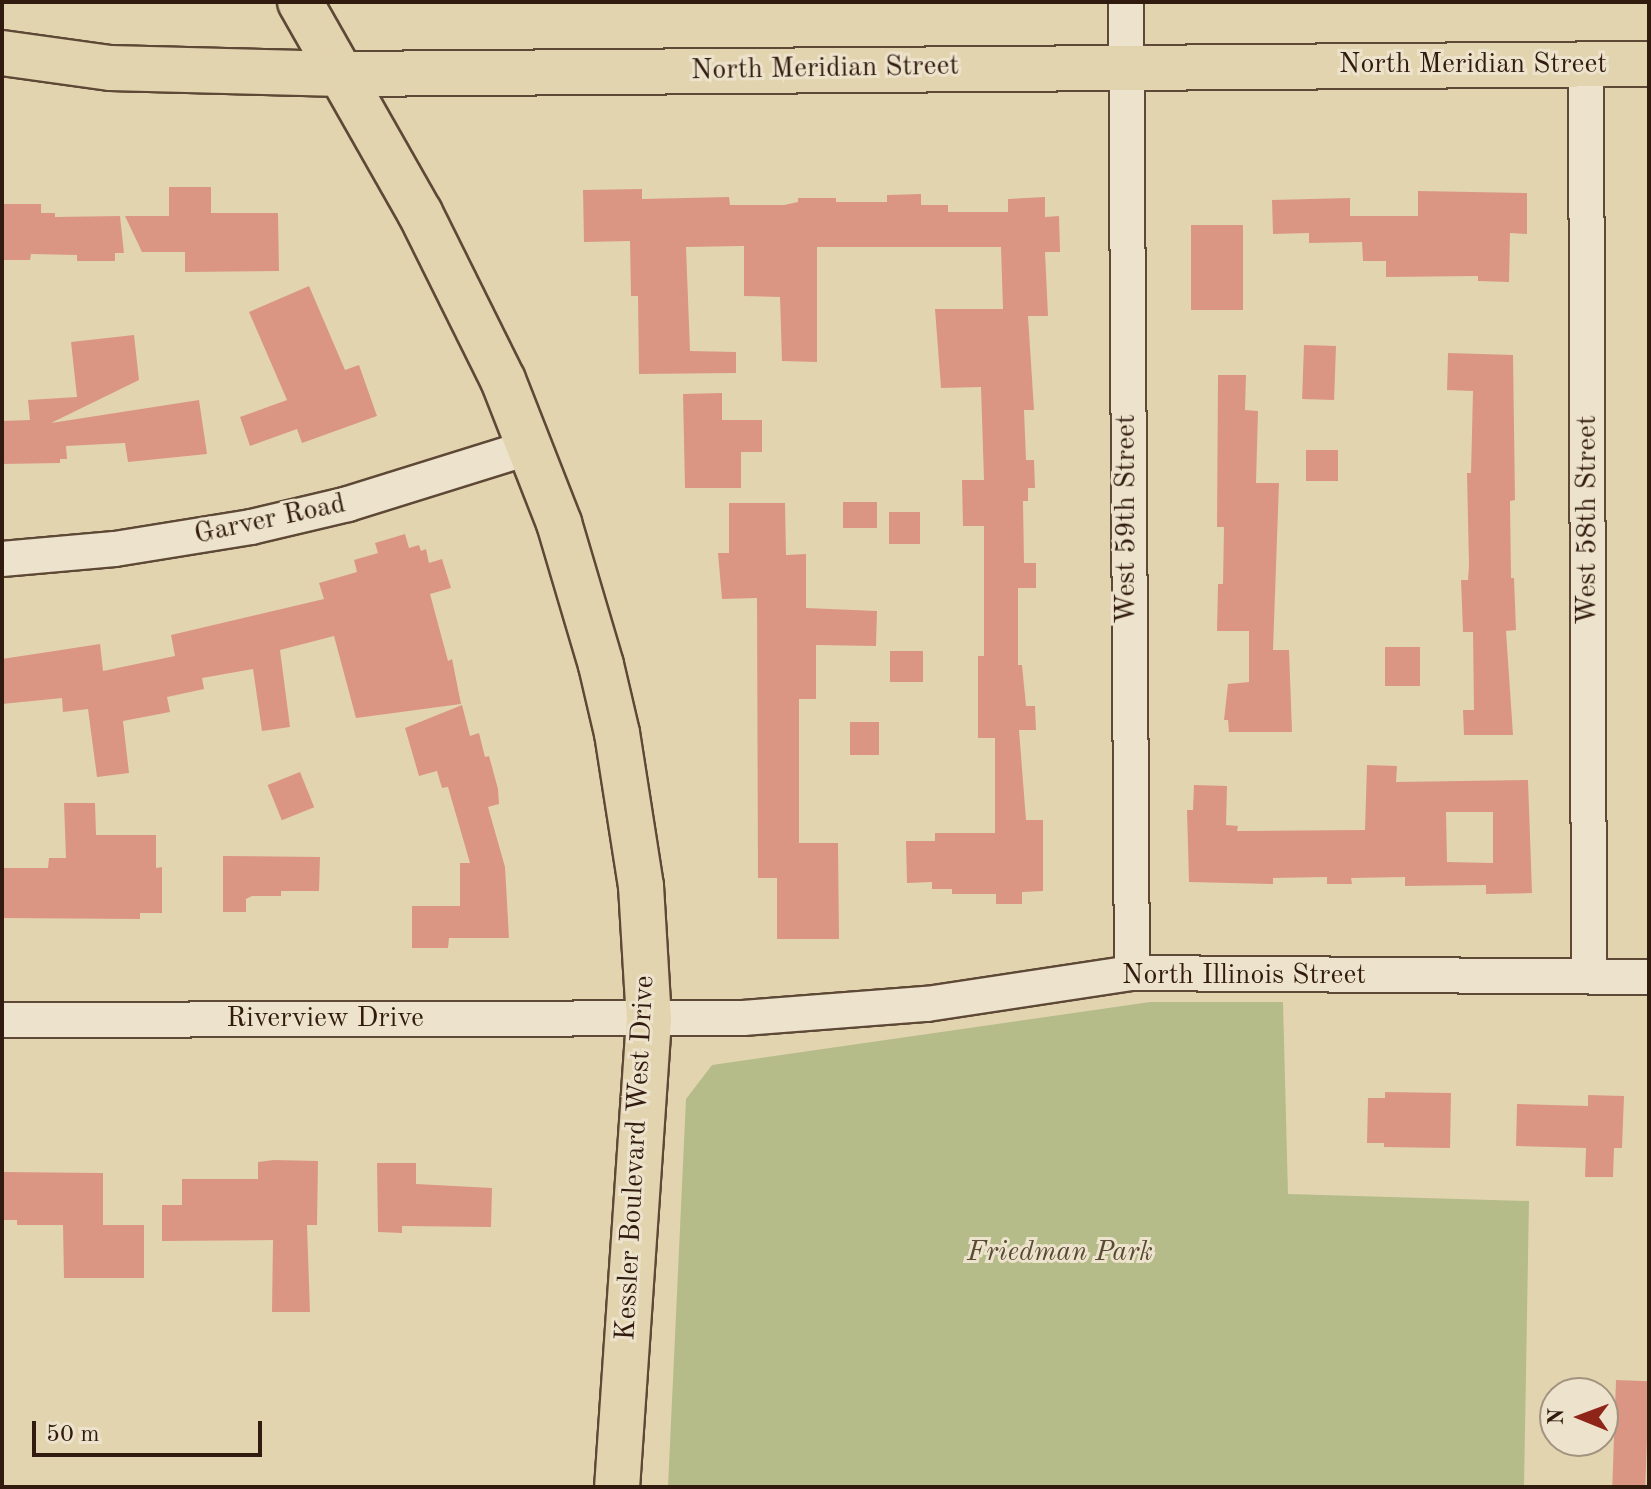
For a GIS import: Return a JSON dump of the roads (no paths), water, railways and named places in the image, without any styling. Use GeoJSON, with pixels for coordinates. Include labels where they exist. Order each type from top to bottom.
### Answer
{"type":"FeatureCollection","features":[{"type":"Feature","properties":{"kind":"main road","name":"Kessler Boulevard West Drive"},"geometry":{"type":"LineString","coordinates":[[300,2],[461,293],[531,447],[578,583],[617,733],[641,886],[649,1019],[617,1487]]}},
{"type":"Feature","properties":{"kind":"main road","name":"North Meridian Street"},"geometry":{"type":"LineString","coordinates":[[2,53],[110,68],[341,74],[1649,64]]}},
{"type":"Feature","properties":{"kind":"street","name":"West 59th Street"},"geometry":{"type":"LineString","coordinates":[[1126,2],[1132,973]]}},
{"type":"Feature","properties":{"kind":"street","name":"West 58th Street"},"geometry":{"type":"LineString","coordinates":[[1586,64],[1589,976]]}},
{"type":"Feature","properties":{"kind":"street","name":"Garver Road"},"geometry":{"type":"LineString","coordinates":[[2,559],[115,549],[251,527],[348,504],[531,447]]}},
{"type":"Feature","properties":{"kind":"street","name":"North Illinois Street"},"geometry":{"type":"LineString","coordinates":[[649,1019],[758,1017],[881,1009],[1132,973],[1649,977]]}},
{"type":"Feature","properties":{"kind":"street","name":"Riverview Drive"},"geometry":{"type":"LineString","coordinates":[[2,1020],[649,1019]]}},
{"type":"Feature","properties":{"kind":"park label","name":"Friedman Park"},"geometry":{"type":"Point","coordinates":[1060,1253]}}]}
